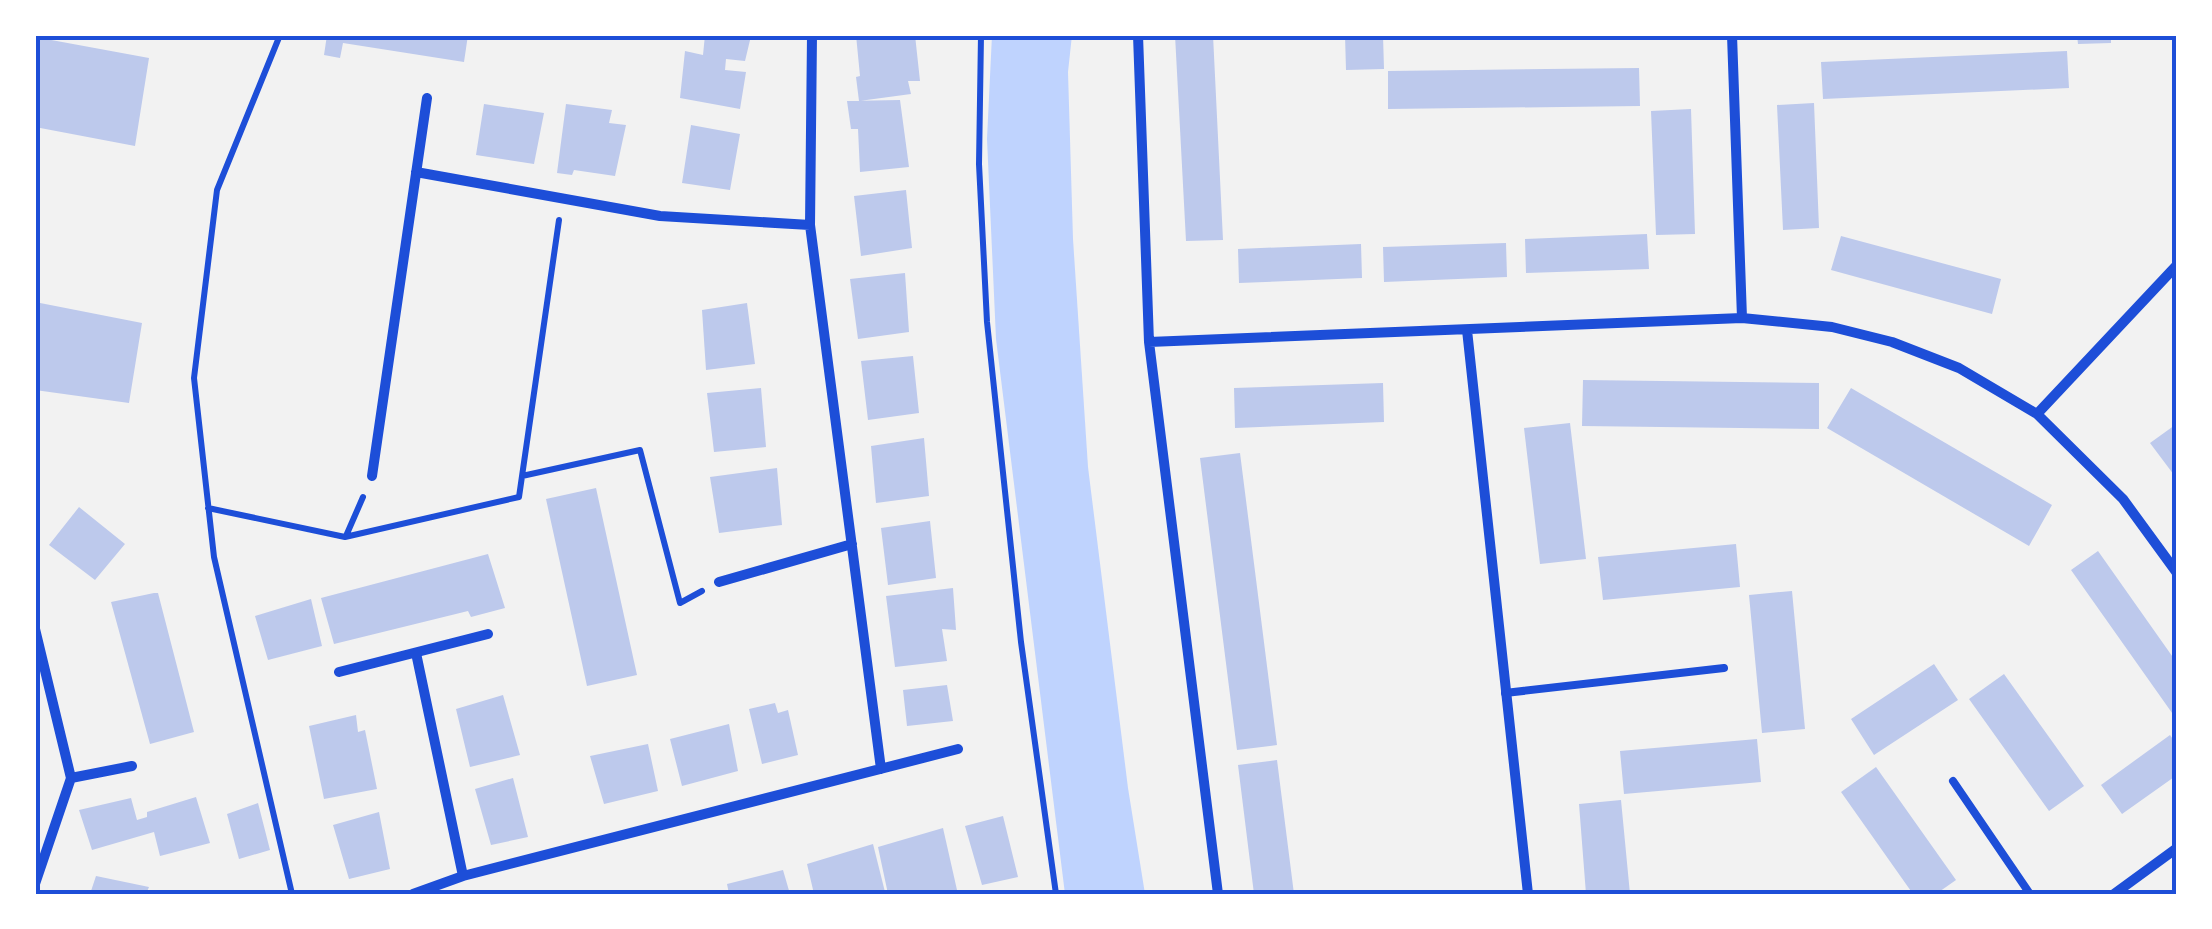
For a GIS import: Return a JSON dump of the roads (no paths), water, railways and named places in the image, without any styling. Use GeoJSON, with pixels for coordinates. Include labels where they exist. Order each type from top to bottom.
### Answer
{"type":"FeatureCollection","features":[{"type":"Feature","properties":{"kind":"street"},"geometry":{"type":"LineString","coordinates":[[812,35],[810,226],[881,768]]}},
{"type":"Feature","properties":{"kind":"street"},"geometry":{"type":"LineString","coordinates":[[1138,35],[1148,342],[1218,894]]}},
{"type":"Feature","properties":{"kind":"street"},"geometry":{"type":"LineString","coordinates":[[1732,35],[1742,318]]}},
{"type":"Feature","properties":{"kind":"street"},"geometry":{"type":"LineString","coordinates":[[372,476],[427,98]]}},
{"type":"Feature","properties":{"kind":"street"},"geometry":{"type":"LineString","coordinates":[[416,172],[660,216],[810,226]]}},
{"type":"Feature","properties":{"kind":"street"},"geometry":{"type":"LineString","coordinates":[[2037,414],[2177,265]]}},
{"type":"Feature","properties":{"kind":"street"},"geometry":{"type":"LineString","coordinates":[[1148,342],[1742,318],[1832,327],[1892,342],[1958,368],[2037,414],[2122,499],[2177,573]]}},
{"type":"Feature","properties":{"kind":"street"},"geometry":{"type":"LineString","coordinates":[[1467,330],[1528,894]]}},
{"type":"Feature","properties":{"kind":"street"},"geometry":{"type":"LineString","coordinates":[[718,582],[852,544]]}},
{"type":"Feature","properties":{"kind":"street"},"geometry":{"type":"LineString","coordinates":[[35,629],[71,778],[35,884]]}},
{"type":"Feature","properties":{"kind":"street"},"geometry":{"type":"LineString","coordinates":[[338,672],[488,634]]}},
{"type":"Feature","properties":{"kind":"street"},"geometry":{"type":"LineString","coordinates":[[416,653],[463,876]]}},
{"type":"Feature","properties":{"kind":"street"},"geometry":{"type":"LineString","coordinates":[[413,894],[463,876],[958,748]]}},
{"type":"Feature","properties":{"kind":"street"},"geometry":{"type":"LineString","coordinates":[[71,778],[132,766]]}},
{"type":"Feature","properties":{"kind":"street"},"geometry":{"type":"LineString","coordinates":[[2114,894],[2177,848]]}},
{"type":"Feature","properties":{"kind":"lane"},"geometry":{"type":"LineString","coordinates":[[1505,692],[1724,668]]}},
{"type":"Feature","properties":{"kind":"lane"},"geometry":{"type":"LineString","coordinates":[[1954,781],[2030,894]]}},
{"type":"Feature","properties":{"kind":"water"},"geometry":{"type":"Polygon","coordinates":[[[992,35],[1072,35],[1068,72],[1073,239],[1088,467],[1145,894],[1065,894],[996,339],[987,139],[992,35]]]}}]}
